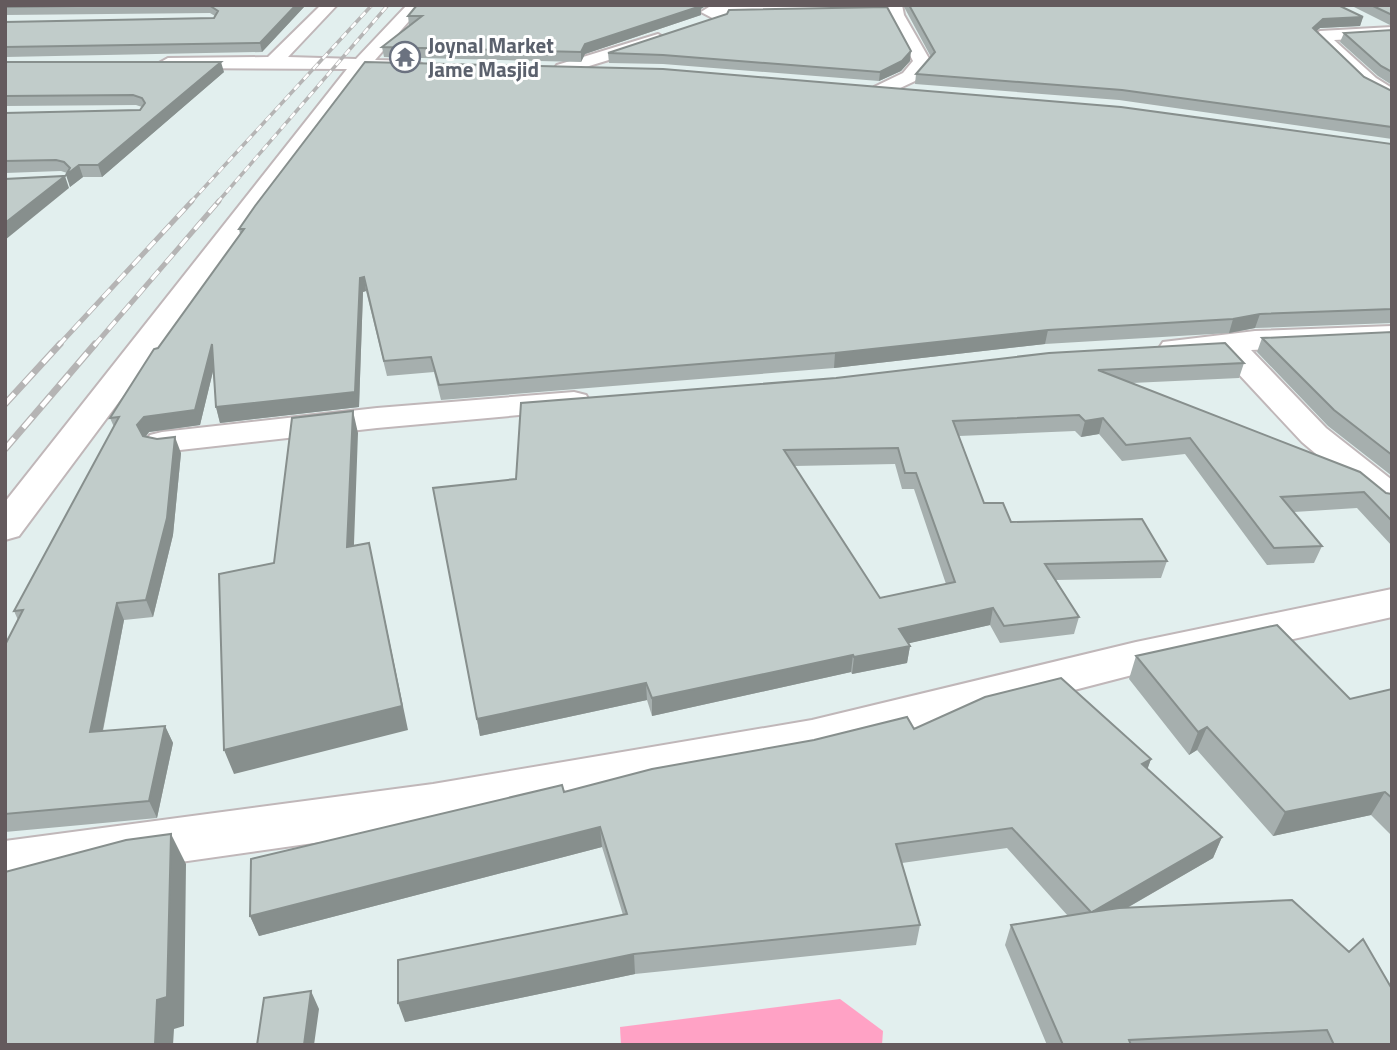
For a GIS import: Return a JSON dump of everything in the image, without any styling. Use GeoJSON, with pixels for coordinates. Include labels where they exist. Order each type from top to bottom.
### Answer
{"type":"FeatureCollection","features":[{"type":"Feature","properties":{"kind":"street"},"geometry":{"type":"LineString","coordinates":[[274,62],[330,5]]}},
{"type":"Feature","properties":{"kind":"street"},"geometry":{"type":"LineString","coordinates":[[5,528],[361,64],[416,5]]}},
{"type":"Feature","properties":{"kind":"street"},"geometry":{"type":"LineString","coordinates":[[700,24],[720,17],[709,12],[894,7],[922,62],[909,77],[875,90],[922,94]]}},
{"type":"Feature","properties":{"kind":"street"},"geometry":{"type":"LineString","coordinates":[[1354,16],[1392,32]]}},
{"type":"Feature","properties":{"kind":"street"},"geometry":{"type":"LineString","coordinates":[[1392,32],[1321,36],[1369,82],[1392,97]]}},
{"type":"Feature","properties":{"kind":"street"},"geometry":{"type":"LineString","coordinates":[[623,71],[557,69],[673,34]]}},
{"type":"Feature","properties":{"kind":"street"},"geometry":{"type":"LineString","coordinates":[[153,63],[274,62],[428,66]]}},
{"type":"Feature","properties":{"kind":"street"},"geometry":{"type":"LineString","coordinates":[[1150,350],[1229,345],[1255,340],[1392,335]]}},
{"type":"Feature","properties":{"kind":"street"},"geometry":{"type":"LineString","coordinates":[[1229,345],[1314,435],[1392,499]]}},
{"type":"Feature","properties":{"kind":"street"},"geometry":{"type":"LineString","coordinates":[[162,442],[377,418],[600,400]]}},
{"type":"Feature","properties":{"kind":"street"},"geometry":{"type":"LineString","coordinates":[[5,864],[433,805],[812,739],[1136,658],[1392,603]]}},
{"type":"Feature","properties":{"kind":"shaded area"},"geometry":{"type":"Polygon","coordinates":[[[840,999],[883,1031],[882,1045],[621,1045],[620,1027],[840,999]]]}},
{"type":"Feature","properties":{"kind":"building"},"geometry":{"type":"Polygon","coordinates":[[[5,5],[151,5],[5,7],[5,5]]]}},
{"type":"Feature","properties":{"kind":"building"},"geometry":{"type":"Polygon","coordinates":[[[209,5],[296,5],[260,43],[5,47],[5,22],[214,18],[218,11],[209,5]]]}},
{"type":"Feature","properties":{"kind":"building"},"geometry":{"type":"Polygon","coordinates":[[[417,5],[701,6],[585,44],[581,52],[382,47],[422,16],[408,16],[417,5]]]}},
{"type":"Feature","properties":{"kind":"building"},"geometry":{"type":"Polygon","coordinates":[[[909,5],[1338,5],[1363,17],[1323,19],[1313,28],[1364,77],[1392,91],[1392,127],[1122,90],[916,74],[935,52],[909,5]]]}},
{"type":"Feature","properties":{"kind":"building"},"geometry":{"type":"Polygon","coordinates":[[[1371,5],[1392,5],[1392,15],[1371,5]]]}},
{"type":"Feature","properties":{"kind":"building"},"geometry":{"type":"Polygon","coordinates":[[[887,7],[911,51],[902,61],[880,72],[608,53],[727,14],[729,10],[887,7]]]}},
{"type":"Feature","properties":{"kind":"building"},"geometry":{"type":"Polygon","coordinates":[[[1392,30],[1392,72],[1381,66],[1344,33],[1392,30]]]}},
{"type":"Feature","properties":{"kind":"building"},"geometry":{"type":"Polygon","coordinates":[[[5,62],[221,62],[98,165],[79,165],[66,175],[70,168],[64,162],[56,160],[5,161],[5,113],[140,110],[145,103],[142,98],[133,95],[5,96],[5,62]]]}},
{"type":"Feature","properties":{"kind":"building"},"geometry":{"type":"Polygon","coordinates":[[[365,62],[663,69],[1121,107],[1392,144],[1392,309],[1260,314],[1233,319],[1048,330],[835,353],[439,385],[431,357],[384,361],[364,277],[360,278],[355,392],[216,407],[212,344],[195,410],[144,417],[137,425],[143,436],[157,439],[175,437],[167,518],[146,600],[117,603],[90,732],[165,726],[149,801],[5,814],[5,645],[23,610],[14,611],[119,417],[110,418],[154,349],[158,348],[244,229],[239,229],[255,206],[365,62]]]}},
{"type":"Feature","properties":{"kind":"building"},"geometry":{"type":"Polygon","coordinates":[[[65,176],[5,223],[5,179],[65,176]]]}},
{"type":"Feature","properties":{"kind":"building"},"geometry":{"type":"Polygon","coordinates":[[[1392,332],[1392,455],[1334,410],[1262,338],[1392,332]]]}},
{"type":"Feature","properties":{"kind":"building"},"geometry":{"type":"Polygon","coordinates":[[[1225,343],[1244,363],[1098,370],[1360,472],[1386,493],[1392,494],[1392,521],[1364,492],[1281,497],[1322,546],[1274,548],[1190,438],[1126,445],[1103,418],[1085,421],[1079,415],[953,421],[984,503],[1003,503],[1011,522],[1142,519],[1167,561],[1045,564],[1079,617],[1004,626],[993,608],[899,629],[910,646],[854,657],[853,655],[652,698],[646,683],[477,719],[433,488],[516,479],[521,403],[836,378],[1049,353],[1225,343]],[[898,448],[784,450],[880,598],[955,582],[916,473],[905,473],[898,448]]]}},
{"type":"Feature","properties":{"kind":"building"},"geometry":{"type":"Polygon","coordinates":[[[353,411],[347,547],[369,543],[402,706],[224,750],[219,574],[274,563],[292,418],[353,411]]]}},
{"type":"Feature","properties":{"kind":"building"},"geometry":{"type":"Polygon","coordinates":[[[1277,625],[1350,699],[1392,689],[1392,798],[1385,792],[1285,812],[1207,727],[1198,732],[1136,656],[1277,625]]]}},
{"type":"Feature","properties":{"kind":"building"},"geometry":{"type":"Polygon","coordinates":[[[1061,678],[1151,759],[1142,764],[1222,837],[1092,912],[1119,908],[1292,900],[1349,952],[1363,939],[1392,989],[1392,1045],[1334,1045],[1327,1030],[1129,1040],[1131,1045],[1063,1045],[1011,925],[1091,912],[1012,828],[896,844],[920,925],[634,954],[398,1003],[398,960],[627,914],[600,827],[250,916],[251,859],[562,785],[564,792],[652,769],[814,740],[907,717],[914,729],[985,697],[1061,678]]]}},
{"type":"Feature","properties":{"kind":"building"},"geometry":{"type":"Polygon","coordinates":[[[171,834],[167,997],[157,1000],[155,1045],[5,1045],[5,872],[126,840],[171,834]]]}},
{"type":"Feature","properties":{"kind":"building"},"geometry":{"type":"Polygon","coordinates":[[[311,991],[304,1045],[257,1045],[264,998],[311,991]]]}},
{"type":"Feature","properties":{"kind":"railway"},"geometry":{"type":"LineString","coordinates":[[190,203],[372,5]]}},
{"type":"Feature","properties":{"kind":"railway"},"geometry":{"type":"LineString","coordinates":[[217,203],[388,5]]}},
{"type":"Feature","properties":{"kind":"railway"},"geometry":{"type":"LineString","coordinates":[[58,346],[192,201]]}},
{"type":"Feature","properties":{"kind":"railway"},"geometry":{"type":"LineString","coordinates":[[94,346],[219,201]]}},
{"type":"Feature","properties":{"kind":"railway"},"geometry":{"type":"LineString","coordinates":[[5,404],[60,344]]}},
{"type":"Feature","properties":{"kind":"railway"},"geometry":{"type":"LineString","coordinates":[[5,449],[95,344]]}},
{"type":"Feature","properties":{"kind":"place","name":"Joynal Market Jame Masjid"},"geometry":{"type":"Point","coordinates":[405,57]}}]}
